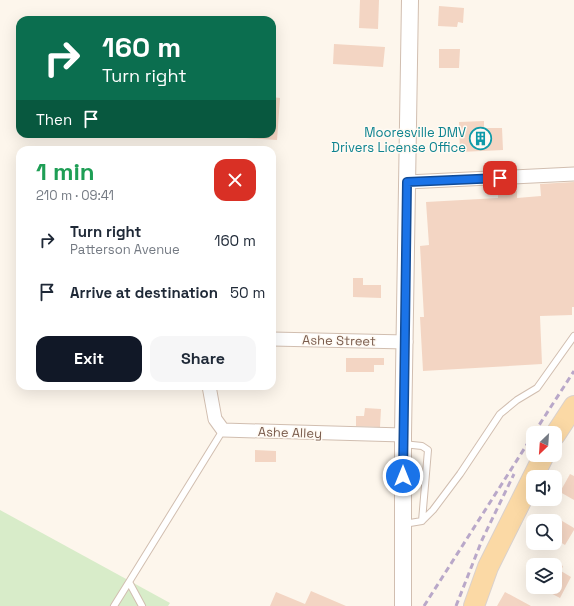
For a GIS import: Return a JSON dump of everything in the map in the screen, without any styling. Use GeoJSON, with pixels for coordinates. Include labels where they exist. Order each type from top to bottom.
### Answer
{"type":"FeatureCollection","features":[{"type":"Feature","properties":{"kind":"main road"},"geometry":{"type":"LineString","coordinates":[[561,426],[574,406]]}},
{"type":"Feature","properties":{"kind":"main road"},"geometry":{"type":"LineString","coordinates":[[474,606],[488,567],[540,462]]}},
{"type":"Feature","properties":{"kind":"street"},"geometry":{"type":"LineString","coordinates":[[403,606],[403,439],[406,342],[410,0]]}},
{"type":"Feature","properties":{"kind":"street"},"geometry":{"type":"LineString","coordinates":[[407,182],[574,174]]}},
{"type":"Feature","properties":{"kind":"street","name":"Ashe Street"},"geometry":{"type":"LineString","coordinates":[[276,339],[406,342]]}},
{"type":"Feature","properties":{"kind":"street"},"geometry":{"type":"LineString","coordinates":[[209,390],[215,419],[223,430]]}},
{"type":"Feature","properties":{"kind":"street","name":"Ashe Alley"},"geometry":{"type":"LineString","coordinates":[[223,430],[403,439]]}},
{"type":"Feature","properties":{"kind":"lane"},"geometry":{"type":"LineString","coordinates":[[403,524],[422,522],[433,510],[460,474],[500,414],[517,400],[537,388],[574,336]]}},
{"type":"Feature","properties":{"kind":"lane"},"geometry":{"type":"LineString","coordinates":[[114,606],[223,430]]}},
{"type":"Feature","properties":{"kind":"lane"},"geometry":{"type":"LineString","coordinates":[[403,439],[422,446],[428,450],[422,522]]}},
{"type":"Feature","properties":{"kind":"lane"},"geometry":{"type":"LineString","coordinates":[[129,582],[142,606]]}},
{"type":"Feature","properties":{"kind":"green space"},"geometry":{"type":"Polygon","coordinates":[[[0,510],[170,603],[168,606],[0,606],[0,510]]]}},
{"type":"Feature","properties":{"kind":"building"},"geometry":{"type":"Polygon","coordinates":[[[360,0],[379,0],[378,29],[359,28],[360,0]]]}},
{"type":"Feature","properties":{"kind":"building"},"geometry":{"type":"Polygon","coordinates":[[[439,6],[464,8],[463,23],[458,22],[457,27],[438,26],[439,6]]]}},
{"type":"Feature","properties":{"kind":"building"},"geometry":{"type":"Polygon","coordinates":[[[334,44],[385,47],[383,67],[333,64],[334,44]]]}},
{"type":"Feature","properties":{"kind":"building"},"geometry":{"type":"Polygon","coordinates":[[[439,49],[460,49],[459,68],[439,68],[439,49]]]}},
{"type":"Feature","properties":{"kind":"building"},"geometry":{"type":"Polygon","coordinates":[[[276,98],[280,98],[277,140],[245,138],[276,138],[276,98]]]}},
{"type":"Feature","properties":{"kind":"building","name":"Mooresville DMV Drivers License Office"},"geometry":{"type":"Polygon","coordinates":[[[484,121],[484,128],[502,128],[503,150],[460,152],[459,122],[484,121]]]}},
{"type":"Feature","properties":{"kind":"building"},"geometry":{"type":"Polygon","coordinates":[[[574,182],[574,307],[572,307],[572,315],[540,316],[542,364],[423,371],[420,317],[424,317],[420,246],[429,245],[426,202],[498,198],[498,192],[517,191],[517,198],[541,196],[540,184],[574,182]]]}},
{"type":"Feature","properties":{"kind":"building"},"geometry":{"type":"Polygon","coordinates":[[[353,278],[363,278],[363,285],[381,285],[381,298],[353,297],[353,278]]]}},
{"type":"Feature","properties":{"kind":"building"},"geometry":{"type":"Polygon","coordinates":[[[346,358],[384,358],[384,365],[374,365],[374,372],[346,372],[346,358]]]}},
{"type":"Feature","properties":{"kind":"building"},"geometry":{"type":"Polygon","coordinates":[[[365,408],[381,409],[380,427],[356,426],[356,416],[364,416],[365,408]]]}},
{"type":"Feature","properties":{"kind":"building"},"geometry":{"type":"Polygon","coordinates":[[[255,450],[276,451],[276,462],[255,462],[255,450]]]}},
{"type":"Feature","properties":{"kind":"building"},"geometry":{"type":"Polygon","coordinates":[[[570,474],[574,476],[574,500],[562,493],[562,488],[570,474]]]}},
{"type":"Feature","properties":{"kind":"building"},"geometry":{"type":"Polygon","coordinates":[[[562,521],[574,528],[565,545],[562,543],[562,521]]]}},
{"type":"Feature","properties":{"kind":"building"},"geometry":{"type":"Polygon","coordinates":[[[562,572],[571,577],[560,598],[552,594],[562,594],[562,572]]]}},
{"type":"Feature","properties":{"kind":"building"},"geometry":{"type":"Polygon","coordinates":[[[311,591],[346,606],[270,606],[276,592],[305,604],[311,591]]]}},
{"type":"Feature","properties":{"kind":"building"},"geometry":{"type":"Polygon","coordinates":[[[505,592],[531,606],[497,606],[505,592]]]}},
{"type":"Feature","properties":{"kind":"railway"},"geometry":{"type":"LineString","coordinates":[[539,426],[574,371]]}},
{"type":"Feature","properties":{"kind":"railway"},"geometry":{"type":"LineString","coordinates":[[424,606],[526,446]]}},
{"type":"Feature","properties":{"kind":"railway"},"geometry":{"type":"LineString","coordinates":[[456,606],[482,540],[514,474]]}},
{"type":"Feature","properties":{"kind":"place","name":"Mooresville DMV Drivers License Office"},"geometry":{"type":"Point","coordinates":[481,139]}},
{"type":"Feature","properties":{"kind":"route"},"geometry":{"type":"LineString","coordinates":[[403,476],[407,182],[500,178]]}}]}
